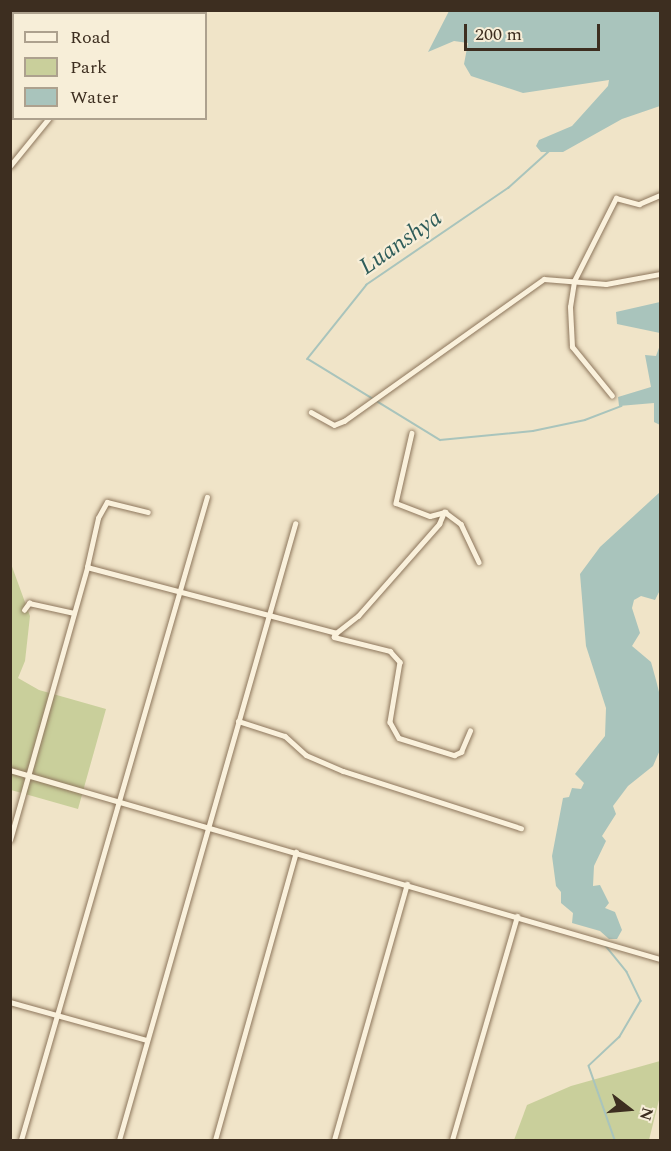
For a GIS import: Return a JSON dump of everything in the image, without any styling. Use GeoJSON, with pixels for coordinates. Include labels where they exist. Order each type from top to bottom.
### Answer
{"type":"FeatureCollection","features":[{"type":"Feature","properties":{"kind":"street"},"geometry":{"type":"LineString","coordinates":[[10,166],[47,120]]}},
{"type":"Feature","properties":{"kind":"street"},"geometry":{"type":"LineString","coordinates":[[612,396],[572,347],[570,307],[573,280],[616,198],[639,204],[660,195]]}},
{"type":"Feature","properties":{"kind":"street"},"geometry":{"type":"LineString","coordinates":[[311,412],[327,422],[338,424],[544,279],[606,284],[660,273]]}},
{"type":"Feature","properties":{"kind":"street"},"geometry":{"type":"LineString","coordinates":[[412,433],[396,503],[430,516],[440,510],[461,524],[479,562]]}},
{"type":"Feature","properties":{"kind":"street"},"geometry":{"type":"LineString","coordinates":[[21,1140],[207,497]]}},
{"type":"Feature","properties":{"kind":"street"},"geometry":{"type":"LineString","coordinates":[[10,840],[87,567],[98,518],[107,502],[148,512]]}},
{"type":"Feature","properties":{"kind":"street"},"geometry":{"type":"LineString","coordinates":[[444,512],[439,524],[358,616],[334,637],[390,651],[400,662],[390,722],[399,738],[454,755],[461,752],[470,730]]}},
{"type":"Feature","properties":{"kind":"street"},"geometry":{"type":"LineString","coordinates":[[119,1140],[295,524]]}},
{"type":"Feature","properties":{"kind":"street"},"geometry":{"type":"LineString","coordinates":[[87,567],[336,633]]}},
{"type":"Feature","properties":{"kind":"street"},"geometry":{"type":"LineString","coordinates":[[24,610],[29,603],[74,613]]}},
{"type":"Feature","properties":{"kind":"street"},"geometry":{"type":"LineString","coordinates":[[238,721],[285,736],[306,755],[343,771],[521,828]]}},
{"type":"Feature","properties":{"kind":"street"},"geometry":{"type":"LineString","coordinates":[[10,770],[660,959]]}},
{"type":"Feature","properties":{"kind":"street"},"geometry":{"type":"LineString","coordinates":[[215,1140],[297,852]]}},
{"type":"Feature","properties":{"kind":"street"},"geometry":{"type":"LineString","coordinates":[[334,1140],[407,884]]}},
{"type":"Feature","properties":{"kind":"street"},"geometry":{"type":"LineString","coordinates":[[452,1140],[517,916]]}},
{"type":"Feature","properties":{"kind":"street"},"geometry":{"type":"LineString","coordinates":[[10,1002],[147,1040]]}},
{"type":"Feature","properties":{"kind":"green space"},"geometry":{"type":"Polygon","coordinates":[[[10,561],[30,616],[25,661],[18,678],[39,690],[106,709],[78,809],[11,790],[10,561]]]}},
{"type":"Feature","properties":{"kind":"green space"},"geometry":{"type":"Polygon","coordinates":[[[660,1061],[660,1096],[649,1140],[514,1140],[527,1105],[571,1086],[660,1061]]]}},
{"type":"Feature","properties":{"kind":"water"},"geometry":{"type":"Polygon","coordinates":[[[449,11],[660,11],[660,106],[622,119],[563,152],[541,152],[536,146],[539,140],[572,126],[608,86],[609,80],[523,93],[471,76],[464,64],[468,43],[454,41],[428,52],[449,11]]]}},
{"type":"Feature","properties":{"kind":"water"},"geometry":{"type":"Polygon","coordinates":[[[660,302],[660,333],[617,324],[616,312],[660,302]]]}},
{"type":"Feature","properties":{"kind":"water"},"geometry":{"type":"Polygon","coordinates":[[[660,345],[660,425],[654,422],[654,403],[619,406],[618,397],[651,387],[645,355],[656,356],[660,345]]]}},
{"type":"Feature","properties":{"kind":"water"},"geometry":{"type":"Polygon","coordinates":[[[660,492],[660,590],[655,600],[641,596],[634,600],[632,608],[640,633],[632,646],[651,662],[656,680],[660,696],[660,750],[653,766],[628,786],[613,806],[616,814],[602,836],[606,841],[594,866],[593,886],[600,885],[609,903],[605,908],[615,912],[622,930],[617,939],[609,939],[600,931],[572,923],[573,913],[561,903],[561,892],[556,886],[552,856],[563,798],[569,797],[572,788],[581,789],[584,783],[575,774],[605,736],[606,708],[586,646],[580,574],[600,547],[660,492]]]}},
{"type":"Feature","properties":{"kind":"waterway","name":"Luanshya"},"geometry":{"type":"LineString","coordinates":[[549,152],[509,188],[367,285],[308,359],[440,440],[533,431],[585,420],[621,406]]}},
{"type":"Feature","properties":{"kind":"waterway","name":"Luanshya"},"geometry":{"type":"LineString","coordinates":[[606,946],[627,972],[641,1001],[620,1037],[589,1066],[615,1140]]}}]}
